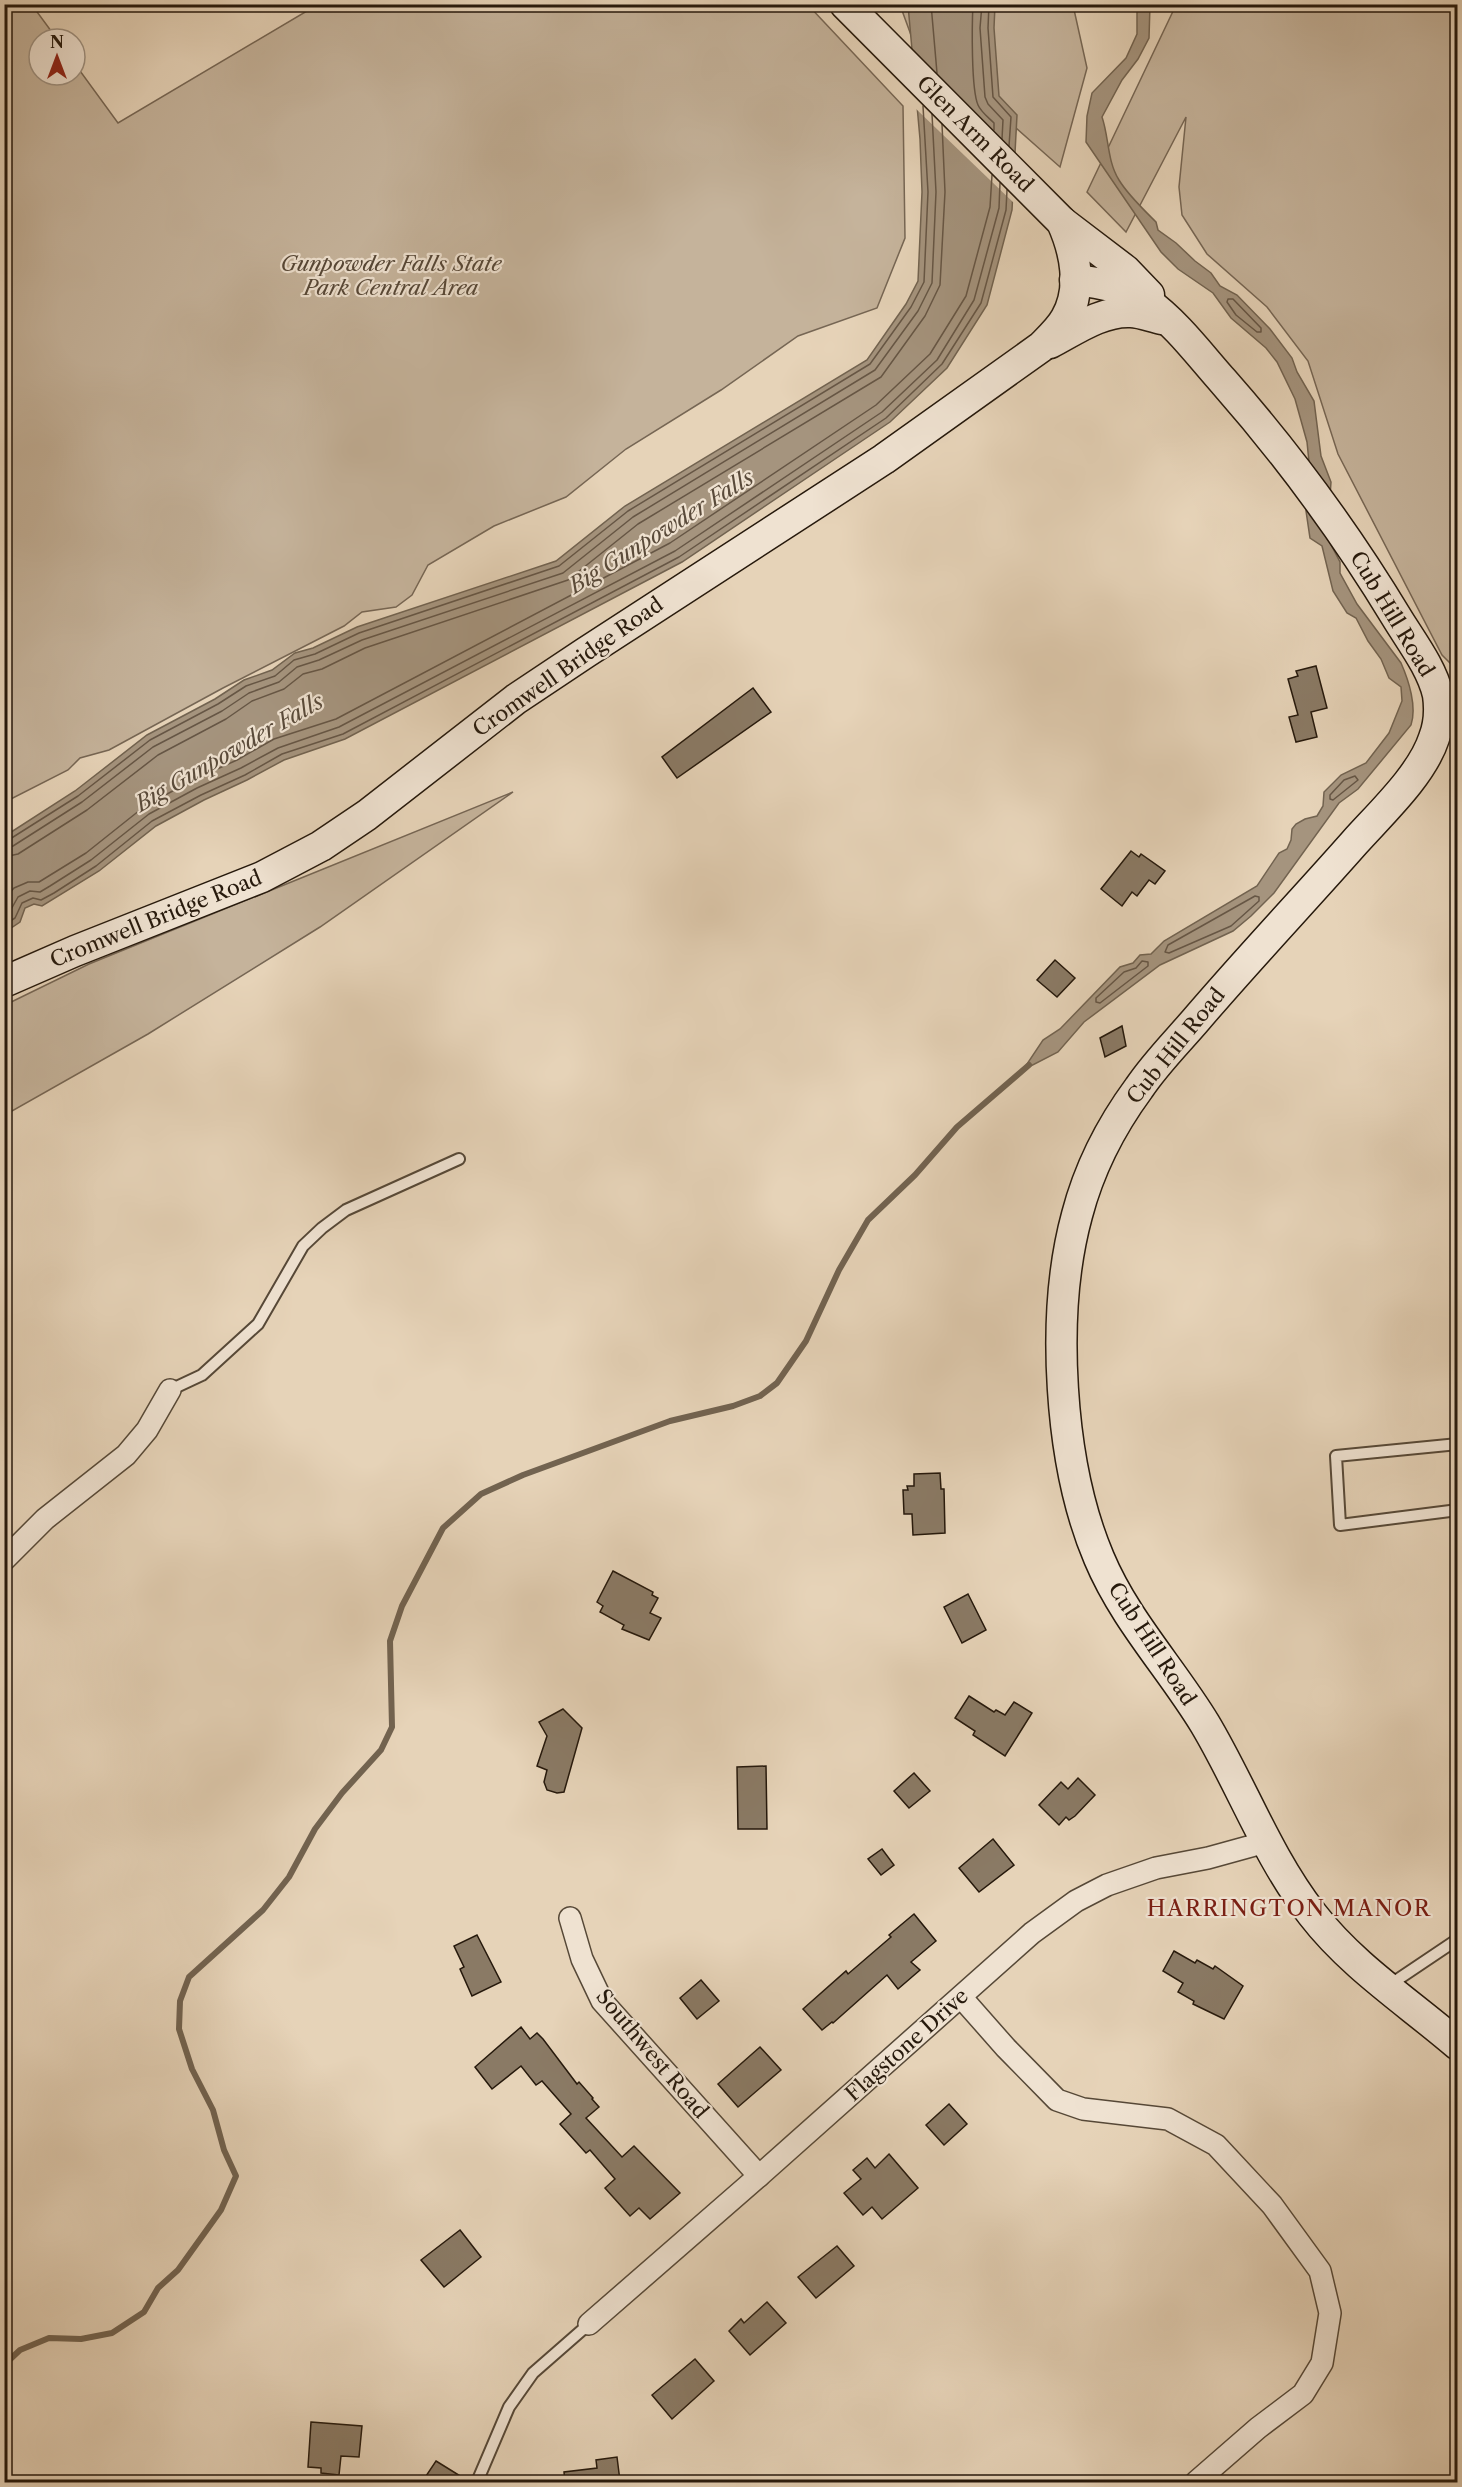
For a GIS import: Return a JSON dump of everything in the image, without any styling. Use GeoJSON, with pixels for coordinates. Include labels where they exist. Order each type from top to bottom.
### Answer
{"type":"FeatureCollection","features":[{"type":"Feature","properties":{"kind":"street","name":"Glen Arm Road"},"geometry":{"type":"LineString","coordinates":[[844,4],[1052,212],[1072,245],[1075,280]]}},
{"type":"Feature","properties":{"kind":"street"},"geometry":{"type":"LineString","coordinates":[[1052,212],[1125,270],[1171,322]]}},
{"type":"Feature","properties":{"kind":"street","name":"Cub Hill Road"},"geometry":{"type":"LineString","coordinates":[[1075,280],[1099,283],[1129,292],[1150,304],[1171,322],[1258,421],[1318,498],[1365,565],[1433,683],[1437,694],[1439,715],[1431,746],[1409,780],[1231,979],[1141,1084],[1105,1144],[1088,1178],[1069,1248],[1064,1284],[1064,1392],[1076,1487],[1098,1556],[1130,1617],[1201,1717],[1292,1887],[1314,1917],[1339,1944],[1385,1987],[1458,2045]]}},
{"type":"Feature","properties":{"kind":"street","name":"Cromwell Bridge Road"},"geometry":{"type":"LineString","coordinates":[[4,982],[86,946],[262,877],[321,846],[367,815],[516,699],[884,459],[1041,348],[1067,317],[1075,280]]}},
{"type":"Feature","properties":{"kind":"street"},"geometry":{"type":"LineString","coordinates":[[1041,348],[1101,316],[1118,312],[1132,311],[1171,322]]}},
{"type":"Feature","properties":{"kind":"street"},"geometry":{"type":"LineString","coordinates":[[4,1560],[45,1519],[126,1455],[147,1430],[170,1390]]}},
{"type":"Feature","properties":{"kind":"street","name":"Flagstone Drive"},"geometry":{"type":"LineString","coordinates":[[589,2324],[1032,1933],[1076,1901],[1107,1885],[1156,1868],[1208,1858],[1266,1842]]}},
{"type":"Feature","properties":{"kind":"street","name":"Southwest Road"},"geometry":{"type":"LineString","coordinates":[[570,1918],[582,1959],[602,2001],[759,2176]]}},
{"type":"Feature","properties":{"kind":"street"},"geometry":{"type":"LineString","coordinates":[[961,1997],[1006,2048],[1057,2100],[1083,2109],[1168,2119],[1216,2145],[1272,2205],[1320,2271],[1330,2313],[1322,2363],[1303,2394],[1258,2428],[1196,2482]]}},
{"type":"Feature","properties":{"kind":"lane"},"geometry":{"type":"LineString","coordinates":[[170,1390],[202,1375],[258,1324],[303,1246],[322,1228],[346,1210],[459,1160]]}},
{"type":"Feature","properties":{"kind":"lane"},"geometry":{"type":"LineString","coordinates":[[1458,1444],[1336,1456],[1340,1525],[1458,1510]]}},
{"type":"Feature","properties":{"kind":"lane"},"geometry":{"type":"LineString","coordinates":[[1385,1987],[1458,1940]]}},
{"type":"Feature","properties":{"kind":"lane"},"geometry":{"type":"LineString","coordinates":[[477,2482],[509,2407],[534,2373],[589,2324]]}},
{"type":"Feature","properties":{"kind":"green space","name":"Gunpowder Falls State Park Central Area"},"geometry":{"type":"Polygon","coordinates":[[[5,5],[32,5],[48,27],[27,27],[27,87],[87,87],[87,80],[118,123],[317,5],[808,5],[903,106],[905,238],[877,308],[798,336],[721,390],[626,449],[566,497],[494,526],[428,565],[412,595],[396,607],[362,612],[344,626],[109,750],[80,758],[68,770],[5,802],[5,5]]]}},
{"type":"Feature","properties":{"kind":"green space"},"geometry":{"type":"Polygon","coordinates":[[[900,5],[1073,5],[1087,68],[1060,167],[911,35],[900,5]]]}},
{"type":"Feature","properties":{"kind":"green space"},"geometry":{"type":"Polygon","coordinates":[[[1176,5],[1457,5],[1457,670],[1442,655],[1338,454],[1308,361],[1267,307],[1207,254],[1182,215],[1179,187],[1186,117],[1126,232],[1087,192],[1176,5]]]}},
{"type":"Feature","properties":{"kind":"green space"},"geometry":{"type":"Polygon","coordinates":[[[513,792],[320,927],[148,1034],[5,1115],[5,1005],[89,964],[513,792]]]}},
{"type":"Feature","properties":{"kind":"water","name":"Big Gunpowder Falls"},"geometry":{"type":"Polygon","coordinates":[[[908,5],[995,5],[994,28],[999,96],[1017,115],[1012,210],[987,305],[947,368],[890,422],[682,562],[345,739],[284,760],[156,826],[99,871],[42,906],[34,904],[25,908],[20,922],[5,932],[5,836],[75,791],[147,735],[215,699],[244,680],[272,670],[295,653],[313,648],[357,627],[556,561],[625,506],[867,360],[906,304],[918,281],[922,192],[920,139],[908,5]]]}},
{"type":"Feature","properties":{"kind":"water"},"geometry":{"type":"Polygon","coordinates":[[[1137,5],[1150,5],[1149,38],[1102,117],[1115,173],[1136,202],[1156,222],[1158,230],[1211,273],[1220,286],[1237,295],[1270,329],[1292,358],[1297,372],[1314,401],[1321,456],[1331,482],[1327,537],[1340,562],[1340,573],[1357,604],[1401,663],[1411,694],[1413,718],[1411,725],[1358,789],[1339,803],[1274,893],[1251,916],[1233,931],[1160,965],[1084,1022],[1058,1052],[1023,1070],[1043,1040],[1060,1029],[1120,967],[1133,963],[1140,955],[1151,954],[1164,941],[1257,886],[1279,853],[1287,849],[1292,829],[1296,824],[1317,816],[1323,806],[1324,792],[1341,775],[1366,763],[1389,733],[1402,701],[1401,687],[1389,678],[1381,659],[1356,618],[1347,613],[1333,591],[1322,546],[1310,538],[1306,511],[1309,462],[1307,442],[1295,399],[1277,362],[1266,348],[1231,318],[1213,293],[1178,269],[1161,252],[1086,142],[1087,116],[1092,93],[1126,58],[1137,34],[1137,5]]]}},
{"type":"Feature","properties":{"kind":"pier"},"geometry":{"type":"Polygon","coordinates":[[[909,49],[1018,157],[1016,205],[914,107],[909,49]]]}},
{"type":"Feature","properties":{"kind":"building"},"geometry":{"type":"Polygon","coordinates":[[[1316,666],[1327,708],[1311,712],[1317,737],[1296,742],[1289,717],[1298,715],[1288,679],[1298,676],[1296,671],[1316,666]]]}},
{"type":"Feature","properties":{"kind":"building"},"geometry":{"type":"Polygon","coordinates":[[[753,688],[771,712],[677,778],[662,757],[753,688]]]}},
{"type":"Feature","properties":{"kind":"building"},"geometry":{"type":"Polygon","coordinates":[[[1131,851],[1139,857],[1141,854],[1165,871],[1155,884],[1149,880],[1137,896],[1132,892],[1122,906],[1101,889],[1131,851]]]}},
{"type":"Feature","properties":{"kind":"building"},"geometry":{"type":"Polygon","coordinates":[[[1055,960],[1075,978],[1057,997],[1037,980],[1055,960]]]}},
{"type":"Feature","properties":{"kind":"building"},"geometry":{"type":"Polygon","coordinates":[[[1122,1026],[1126,1046],[1105,1057],[1100,1038],[1122,1026]]]}},
{"type":"Feature","properties":{"kind":"building"},"geometry":{"type":"Polygon","coordinates":[[[940,1473],[941,1489],[944,1489],[945,1533],[913,1535],[912,1514],[904,1514],[903,1490],[908,1490],[907,1486],[914,1486],[914,1474],[940,1473]]]}},
{"type":"Feature","properties":{"kind":"building"},"geometry":{"type":"Polygon","coordinates":[[[613,1571],[653,1592],[652,1595],[658,1598],[650,1613],[661,1618],[649,1640],[622,1629],[624,1625],[600,1612],[603,1606],[597,1602],[613,1571]]]}},
{"type":"Feature","properties":{"kind":"building"},"geometry":{"type":"Polygon","coordinates":[[[968,1594],[986,1630],[962,1643],[944,1607],[968,1594]]]}},
{"type":"Feature","properties":{"kind":"building"},"geometry":{"type":"Polygon","coordinates":[[[969,1696],[994,1712],[996,1710],[1005,1715],[1014,1702],[1032,1713],[1005,1756],[973,1735],[975,1731],[955,1718],[969,1696]]]}},
{"type":"Feature","properties":{"kind":"building"},"geometry":{"type":"Polygon","coordinates":[[[563,1709],[582,1728],[564,1792],[557,1793],[547,1790],[544,1782],[547,1770],[537,1766],[547,1736],[539,1722],[563,1709]]]}},
{"type":"Feature","properties":{"kind":"building"},"geometry":{"type":"Polygon","coordinates":[[[766,1766],[767,1829],[738,1829],[737,1767],[766,1766]]]}},
{"type":"Feature","properties":{"kind":"building"},"geometry":{"type":"Polygon","coordinates":[[[914,1773],[930,1791],[909,1808],[894,1791],[914,1773]]]}},
{"type":"Feature","properties":{"kind":"building"},"geometry":{"type":"Polygon","coordinates":[[[1078,1778],[1095,1795],[1075,1816],[1069,1820],[1066,1817],[1059,1825],[1039,1805],[1061,1782],[1068,1789],[1078,1778]]]}},
{"type":"Feature","properties":{"kind":"building"},"geometry":{"type":"Polygon","coordinates":[[[993,1839],[1014,1865],[979,1892],[959,1868],[993,1839]]]}},
{"type":"Feature","properties":{"kind":"building"},"geometry":{"type":"Polygon","coordinates":[[[882,1849],[894,1865],[881,1875],[868,1859],[882,1849]]]}},
{"type":"Feature","properties":{"kind":"building"},"geometry":{"type":"Polygon","coordinates":[[[914,1914],[936,1941],[911,1962],[920,1970],[898,1989],[887,1975],[822,2030],[803,2009],[846,1971],[848,1974],[914,1914]]]}},
{"type":"Feature","properties":{"kind":"building"},"geometry":{"type":"Polygon","coordinates":[[[477,1935],[501,1982],[472,1996],[460,1969],[464,1967],[454,1946],[477,1935]]]}},
{"type":"Feature","properties":{"kind":"building"},"geometry":{"type":"Polygon","coordinates":[[[1174,1951],[1195,1963],[1197,1960],[1213,1969],[1215,1966],[1243,1986],[1224,2019],[1193,2004],[1194,2001],[1178,1992],[1183,1983],[1163,1971],[1174,1951]]]}},
{"type":"Feature","properties":{"kind":"building"},"geometry":{"type":"Polygon","coordinates":[[[701,1980],[719,2001],[697,2019],[680,1998],[701,1980]]]}},
{"type":"Feature","properties":{"kind":"building"},"geometry":{"type":"Polygon","coordinates":[[[521,2027],[530,2039],[537,2033],[577,2084],[579,2082],[593,2098],[599,2107],[586,2118],[622,2157],[634,2146],[680,2193],[650,2219],[639,2208],[630,2216],[605,2188],[615,2179],[590,2150],[586,2153],[560,2124],[571,2114],[542,2081],[536,2085],[521,2066],[492,2089],[475,2067],[521,2027]]]}},
{"type":"Feature","properties":{"kind":"building"},"geometry":{"type":"Polygon","coordinates":[[[760,2047],[781,2070],[738,2107],[718,2084],[760,2047]]]}},
{"type":"Feature","properties":{"kind":"building"},"geometry":{"type":"Polygon","coordinates":[[[949,2104],[967,2124],[944,2145],[926,2125],[949,2104]]]}},
{"type":"Feature","properties":{"kind":"building"},"geometry":{"type":"Polygon","coordinates":[[[889,2154],[918,2188],[882,2219],[872,2207],[863,2215],[844,2193],[861,2179],[853,2170],[867,2158],[875,2168],[889,2154]]]}},
{"type":"Feature","properties":{"kind":"building"},"geometry":{"type":"Polygon","coordinates":[[[460,2230],[481,2257],[444,2287],[421,2260],[460,2230]]]}},
{"type":"Feature","properties":{"kind":"building"},"geometry":{"type":"Polygon","coordinates":[[[837,2246],[854,2266],[816,2298],[798,2277],[837,2246]]]}},
{"type":"Feature","properties":{"kind":"building"},"geometry":{"type":"Polygon","coordinates":[[[767,2302],[786,2323],[750,2355],[729,2331],[741,2319],[744,2323],[767,2302]]]}},
{"type":"Feature","properties":{"kind":"building"},"geometry":{"type":"Polygon","coordinates":[[[695,2359],[714,2381],[672,2419],[652,2395],[695,2359]]]}},
{"type":"Feature","properties":{"kind":"building"},"geometry":{"type":"Polygon","coordinates":[[[311,2422],[362,2426],[359,2457],[341,2456],[339,2475],[321,2473],[321,2468],[308,2467],[311,2422]]]}},
{"type":"Feature","properties":{"kind":"building"},"geometry":{"type":"Polygon","coordinates":[[[617,2457],[620,2481],[565,2482],[564,2472],[597,2468],[596,2460],[617,2457]]]}},
{"type":"Feature","properties":{"kind":"building"},"geometry":{"type":"Polygon","coordinates":[[[436,2461],[470,2482],[422,2482],[436,2461]]]}},
{"type":"Feature","properties":{"kind":"waterway"},"geometry":{"type":"LineString","coordinates":[[4,2365],[20,2350],[49,2338],[81,2339],[112,2333],[144,2312],[158,2288],[178,2270],[221,2210],[236,2176],[224,2150],[213,2110],[192,2069],[179,2029],[180,2001],[189,1977],[263,1910],[289,1877],[315,1829],[342,1793],[381,1750],[392,1727],[390,1641],[402,1606],[443,1528],[481,1494],[523,1475],[670,1421],[733,1406],[760,1396],[777,1383],[806,1341],[839,1270],[868,1220],[915,1175],[957,1127],[1029,1065]]}},
{"type":"Feature","properties":{"kind":"district","name":"HARRINGTON MANOR"},"geometry":{"type":"Point","coordinates":[1289,1908]}}]}
